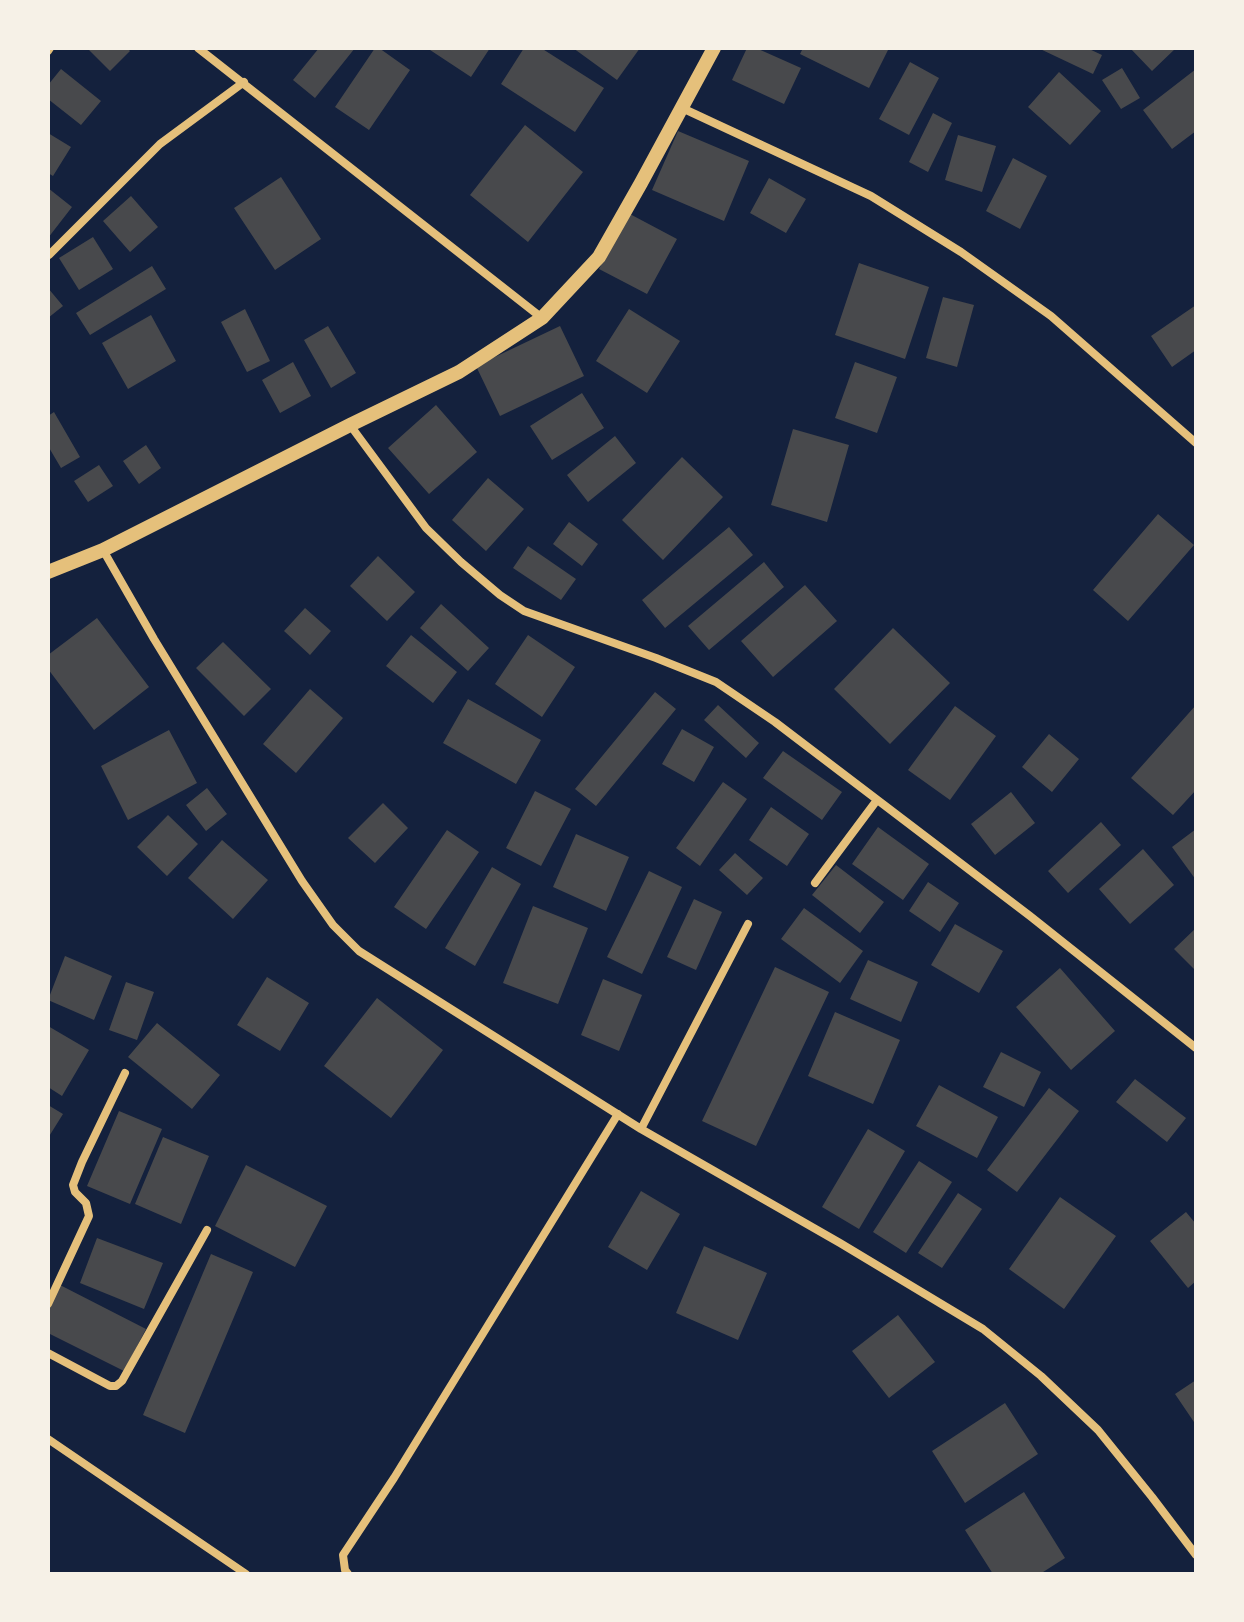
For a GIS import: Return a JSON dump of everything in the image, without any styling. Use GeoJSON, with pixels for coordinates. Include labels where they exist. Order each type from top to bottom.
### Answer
{"type":"FeatureCollection","features":[{"type":"Feature","properties":{"kind":"street"},"geometry":{"type":"LineString","coordinates":[[198,48],[542,318]]}},
{"type":"Feature","properties":{"kind":"street"},"geometry":{"type":"LineString","coordinates":[[48,572],[103,550],[459,372],[542,318],[599,257],[714,48]]}},
{"type":"Feature","properties":{"kind":"street"},"geometry":{"type":"LineString","coordinates":[[49,255],[160,144],[244,82]]}},
{"type":"Feature","properties":{"kind":"street"},"geometry":{"type":"LineString","coordinates":[[682,108],[871,196],[961,252],[1051,316],[1196,443]]}},
{"type":"Feature","properties":{"kind":"street"},"geometry":{"type":"LineString","coordinates":[[350,425],[426,528],[500,595],[524,611],[716,682],[775,722],[1030,916],[1196,1048]]}},
{"type":"Feature","properties":{"kind":"street"},"geometry":{"type":"LineString","coordinates":[[103,550],[302,881],[333,925],[359,951],[641,1129],[983,1329],[1041,1376],[1098,1430],[1196,1555]]}},
{"type":"Feature","properties":{"kind":"street"},"geometry":{"type":"LineString","coordinates":[[815,883],[877,800]]}},
{"type":"Feature","properties":{"kind":"street"},"geometry":{"type":"LineString","coordinates":[[641,1129],[748,924]]}},
{"type":"Feature","properties":{"kind":"street"},"geometry":{"type":"LineString","coordinates":[[48,1304],[89,1216],[86,1203],[75,1192],[73,1185],[125,1073]]}},
{"type":"Feature","properties":{"kind":"street"},"geometry":{"type":"LineString","coordinates":[[348,1574],[343,1555],[394,1478],[618,1114]]}},
{"type":"Feature","properties":{"kind":"street"},"geometry":{"type":"LineString","coordinates":[[48,1353],[110,1386],[116,1386],[122,1381],[207,1230]]}},
{"type":"Feature","properties":{"kind":"street"},"geometry":{"type":"LineString","coordinates":[[48,1439],[246,1574]]}},
{"type":"Feature","properties":{"kind":"building"},"geometry":{"type":"Polygon","coordinates":[[[87,48],[127,48],[130,51],[110,71],[87,48]]]}},
{"type":"Feature","properties":{"kind":"building"},"geometry":{"type":"Polygon","coordinates":[[[319,48],[355,48],[315,98],[293,80],[319,48]]]}},
{"type":"Feature","properties":{"kind":"building"},"geometry":{"type":"Polygon","coordinates":[[[375,48],[410,70],[369,130],[335,107],[375,48]]]}},
{"type":"Feature","properties":{"kind":"building"},"geometry":{"type":"Polygon","coordinates":[[[427,48],[490,48],[471,77],[427,48]]]}},
{"type":"Feature","properties":{"kind":"building"},"geometry":{"type":"Polygon","coordinates":[[[524,48],[541,48],[604,88],[575,132],[501,84],[524,48]]]}},
{"type":"Feature","properties":{"kind":"building"},"geometry":{"type":"Polygon","coordinates":[[[573,48],[640,48],[617,80],[573,48]]]}},
{"type":"Feature","properties":{"kind":"building"},"geometry":{"type":"Polygon","coordinates":[[[747,48],[756,48],[801,68],[784,104],[732,80],[747,48]]]}},
{"type":"Feature","properties":{"kind":"building"},"geometry":{"type":"Polygon","coordinates":[[[803,48],[889,48],[869,88],[800,54],[803,48]]]}},
{"type":"Feature","properties":{"kind":"building"},"geometry":{"type":"Polygon","coordinates":[[[1038,48],[1087,48],[1102,55],[1093,74],[1038,48]]]}},
{"type":"Feature","properties":{"kind":"building"},"geometry":{"type":"Polygon","coordinates":[[[1130,48],[1176,48],[1152,71],[1130,48]]]}},
{"type":"Feature","properties":{"kind":"building"},"geometry":{"type":"Polygon","coordinates":[[[910,62],[939,78],[909,135],[879,119],[910,62]]]}},
{"type":"Feature","properties":{"kind":"building"},"geometry":{"type":"Polygon","coordinates":[[[1122,68],[1140,98],[1121,109],[1102,80],[1122,68]]]}},
{"type":"Feature","properties":{"kind":"building"},"geometry":{"type":"Polygon","coordinates":[[[61,69],[101,101],[81,125],[48,99],[48,85],[61,69]]]}},
{"type":"Feature","properties":{"kind":"building"},"geometry":{"type":"Polygon","coordinates":[[[1196,69],[1196,131],[1172,149],[1143,110],[1196,69]]]}},
{"type":"Feature","properties":{"kind":"building"},"geometry":{"type":"Polygon","coordinates":[[[1059,72],[1101,111],[1070,145],[1028,107],[1059,72]]]}},
{"type":"Feature","properties":{"kind":"building"},"geometry":{"type":"Polygon","coordinates":[[[933,113],[952,123],[928,172],[909,162],[933,113]]]}},
{"type":"Feature","properties":{"kind":"building"},"geometry":{"type":"Polygon","coordinates":[[[525,125],[583,172],[528,242],[470,195],[525,125]]]}},
{"type":"Feature","properties":{"kind":"building"},"geometry":{"type":"Polygon","coordinates":[[[678,131],[749,161],[724,221],[652,190],[678,131]]]}},
{"type":"Feature","properties":{"kind":"building"},"geometry":{"type":"Polygon","coordinates":[[[48,133],[71,147],[53,176],[48,173],[48,133]]]}},
{"type":"Feature","properties":{"kind":"building"},"geometry":{"type":"Polygon","coordinates":[[[958,135],[996,146],[982,192],[945,180],[958,135]]]}},
{"type":"Feature","properties":{"kind":"building"},"geometry":{"type":"Polygon","coordinates":[[[1013,158],[1047,176],[1020,229],[986,211],[1013,158]]]}},
{"type":"Feature","properties":{"kind":"building"},"geometry":{"type":"Polygon","coordinates":[[[281,177],[321,239],[275,270],[234,208],[281,177]]]}},
{"type":"Feature","properties":{"kind":"building"},"geometry":{"type":"Polygon","coordinates":[[[769,178],[806,199],[786,233],[750,213],[769,178]]]}},
{"type":"Feature","properties":{"kind":"building"},"geometry":{"type":"Polygon","coordinates":[[[48,188],[72,207],[48,238],[48,188]]]}},
{"type":"Feature","properties":{"kind":"building"},"geometry":{"type":"Polygon","coordinates":[[[131,196],[158,227],[130,252],[103,221],[131,196]]]}},
{"type":"Feature","properties":{"kind":"building"},"geometry":{"type":"Polygon","coordinates":[[[628,213],[677,239],[647,294],[599,269],[628,213]]]}},
{"type":"Feature","properties":{"kind":"building"},"geometry":{"type":"Polygon","coordinates":[[[93,237],[113,269],[79,290],[59,258],[93,237]]]}},
{"type":"Feature","properties":{"kind":"building"},"geometry":{"type":"Polygon","coordinates":[[[859,263],[929,287],[905,359],[835,335],[859,263]]]}},
{"type":"Feature","properties":{"kind":"building"},"geometry":{"type":"Polygon","coordinates":[[[152,266],[166,289],[90,335],[76,313],[152,266]]]}},
{"type":"Feature","properties":{"kind":"building"},"geometry":{"type":"Polygon","coordinates":[[[48,288],[63,306],[48,318],[48,288]]]}},
{"type":"Feature","properties":{"kind":"building"},"geometry":{"type":"Polygon","coordinates":[[[943,297],[974,305],[957,367],[926,358],[943,297]]]}},
{"type":"Feature","properties":{"kind":"building"},"geometry":{"type":"Polygon","coordinates":[[[1196,305],[1196,350],[1172,367],[1151,336],[1196,305]]]}},
{"type":"Feature","properties":{"kind":"building"},"geometry":{"type":"Polygon","coordinates":[[[245,309],[270,361],[247,372],[221,322],[245,309]]]}},
{"type":"Feature","properties":{"kind":"building"},"geometry":{"type":"Polygon","coordinates":[[[629,309],[680,341],[647,393],[596,361],[629,309]]]}},
{"type":"Feature","properties":{"kind":"building"},"geometry":{"type":"Polygon","coordinates":[[[151,315],[176,361],[128,389],[102,343],[151,315]]]}},
{"type":"Feature","properties":{"kind":"building"},"geometry":{"type":"Polygon","coordinates":[[[328,326],[356,373],[331,388],[304,340],[328,326]]]}},
{"type":"Feature","properties":{"kind":"building"},"geometry":{"type":"Polygon","coordinates":[[[560,326],[584,376],[500,416],[476,366],[560,326]]]}},
{"type":"Feature","properties":{"kind":"building"},"geometry":{"type":"Polygon","coordinates":[[[293,362],[311,396],[280,413],[262,380],[293,362]]]}},
{"type":"Feature","properties":{"kind":"building"},"geometry":{"type":"Polygon","coordinates":[[[855,362],[897,377],[877,433],[835,418],[855,362]]]}},
{"type":"Feature","properties":{"kind":"building"},"geometry":{"type":"Polygon","coordinates":[[[582,393],[604,428],[552,460],[530,426],[582,393]]]}},
{"type":"Feature","properties":{"kind":"building"},"geometry":{"type":"Polygon","coordinates":[[[436,405],[477,452],[429,494],[388,448],[436,405]]]}},
{"type":"Feature","properties":{"kind":"building"},"geometry":{"type":"Polygon","coordinates":[[[54,412],[80,457],[61,468],[48,446],[48,416],[54,412]]]}},
{"type":"Feature","properties":{"kind":"building"},"geometry":{"type":"Polygon","coordinates":[[[793,429],[849,445],[827,522],[771,505],[793,429]]]}},
{"type":"Feature","properties":{"kind":"building"},"geometry":{"type":"Polygon","coordinates":[[[615,436],[636,463],[588,502],[567,475],[615,436]]]}},
{"type":"Feature","properties":{"kind":"building"},"geometry":{"type":"Polygon","coordinates":[[[146,445],[161,468],[139,484],[123,461],[146,445]]]}},
{"type":"Feature","properties":{"kind":"building"},"geometry":{"type":"Polygon","coordinates":[[[682,457],[723,497],[663,560],[622,520],[682,457]]]}},
{"type":"Feature","properties":{"kind":"building"},"geometry":{"type":"Polygon","coordinates":[[[99,465],[113,486],[88,502],[74,481],[99,465]]]}},
{"type":"Feature","properties":{"kind":"building"},"geometry":{"type":"Polygon","coordinates":[[[488,478],[524,509],[486,551],[452,520],[488,478]]]}},
{"type":"Feature","properties":{"kind":"building"},"geometry":{"type":"Polygon","coordinates":[[[1158,514],[1194,545],[1128,621],[1093,590],[1158,514]]]}},
{"type":"Feature","properties":{"kind":"building"},"geometry":{"type":"Polygon","coordinates":[[[569,522],[598,544],[582,566],[553,544],[569,522]]]}},
{"type":"Feature","properties":{"kind":"building"},"geometry":{"type":"Polygon","coordinates":[[[729,527],[753,555],[665,628],[642,600],[729,527]]]}},
{"type":"Feature","properties":{"kind":"building"},"geometry":{"type":"Polygon","coordinates":[[[528,546],[576,579],[561,600],[513,568],[528,546]]]}},
{"type":"Feature","properties":{"kind":"building"},"geometry":{"type":"Polygon","coordinates":[[[378,556],[415,592],[387,621],[350,586],[378,556]]]}},
{"type":"Feature","properties":{"kind":"building"},"geometry":{"type":"Polygon","coordinates":[[[764,562],[784,587],[709,650],[688,626],[764,562]]]}},
{"type":"Feature","properties":{"kind":"building"},"geometry":{"type":"Polygon","coordinates":[[[805,585],[837,621],[773,677],[741,641],[805,585]]]}},
{"type":"Feature","properties":{"kind":"building"},"geometry":{"type":"Polygon","coordinates":[[[441,604],[489,648],[468,671],[420,628],[441,604]]]}},
{"type":"Feature","properties":{"kind":"building"},"geometry":{"type":"Polygon","coordinates":[[[305,608],[331,631],[310,655],[284,631],[305,608]]]}},
{"type":"Feature","properties":{"kind":"building"},"geometry":{"type":"Polygon","coordinates":[[[97,618],[149,687],[94,730],[48,669],[48,655],[97,618]]]}},
{"type":"Feature","properties":{"kind":"building"},"geometry":{"type":"Polygon","coordinates":[[[893,628],[950,683],[890,744],[834,689],[893,628]]]}},
{"type":"Feature","properties":{"kind":"building"},"geometry":{"type":"Polygon","coordinates":[[[411,635],[457,672],[433,703],[386,666],[411,635]]]}},
{"type":"Feature","properties":{"kind":"building"},"geometry":{"type":"Polygon","coordinates":[[[528,635],[575,667],[542,717],[495,684],[528,635]]]}},
{"type":"Feature","properties":{"kind":"building"},"geometry":{"type":"Polygon","coordinates":[[[223,642],[271,689],[244,716],[196,668],[223,642]]]}},
{"type":"Feature","properties":{"kind":"building"},"geometry":{"type":"Polygon","coordinates":[[[310,689],[343,718],[296,773],[263,744],[310,689]]]}},
{"type":"Feature","properties":{"kind":"building"},"geometry":{"type":"Polygon","coordinates":[[[655,692],[676,709],[596,806],[575,789],[655,692]]]}},
{"type":"Feature","properties":{"kind":"building"},"geometry":{"type":"Polygon","coordinates":[[[468,699],[541,740],[516,784],[443,743],[468,699]]]}},
{"type":"Feature","properties":{"kind":"building"},"geometry":{"type":"Polygon","coordinates":[[[718,705],[759,743],[746,758],[704,720],[718,705]]]}},
{"type":"Feature","properties":{"kind":"building"},"geometry":{"type":"Polygon","coordinates":[[[1196,705],[1196,790],[1173,815],[1131,778],[1196,705]]]}},
{"type":"Feature","properties":{"kind":"building"},"geometry":{"type":"Polygon","coordinates":[[[955,706],[996,736],[950,800],[908,770],[955,706]]]}},
{"type":"Feature","properties":{"kind":"building"},"geometry":{"type":"Polygon","coordinates":[[[682,729],[714,747],[694,782],[662,764],[682,729]]]}},
{"type":"Feature","properties":{"kind":"building"},"geometry":{"type":"Polygon","coordinates":[[[169,730],[197,783],[128,820],[101,766],[169,730]]]}},
{"type":"Feature","properties":{"kind":"building"},"geometry":{"type":"Polygon","coordinates":[[[1049,734],[1079,759],[1052,792],[1022,767],[1049,734]]]}},
{"type":"Feature","properties":{"kind":"building"},"geometry":{"type":"Polygon","coordinates":[[[783,751],[842,792],[822,820],[763,778],[783,751]]]}},
{"type":"Feature","properties":{"kind":"building"},"geometry":{"type":"Polygon","coordinates":[[[723,782],[747,799],[700,866],[676,848],[723,782]]]}},
{"type":"Feature","properties":{"kind":"building"},"geometry":{"type":"Polygon","coordinates":[[[207,788],[227,814],[206,831],[186,805],[207,788]]]}},
{"type":"Feature","properties":{"kind":"building"},"geometry":{"type":"Polygon","coordinates":[[[535,791],[571,809],[541,866],[506,848],[535,791]]]}},
{"type":"Feature","properties":{"kind":"building"},"geometry":{"type":"Polygon","coordinates":[[[1011,792],[1035,823],[995,855],[971,824],[1011,792]]]}},
{"type":"Feature","properties":{"kind":"building"},"geometry":{"type":"Polygon","coordinates":[[[383,803],[408,828],[375,863],[348,838],[383,803]]]}},
{"type":"Feature","properties":{"kind":"building"},"geometry":{"type":"Polygon","coordinates":[[[771,807],[809,834],[787,866],[749,840],[771,807]]]}},
{"type":"Feature","properties":{"kind":"building"},"geometry":{"type":"Polygon","coordinates":[[[168,815],[198,844],[167,876],[137,847],[168,815]]]}},
{"type":"Feature","properties":{"kind":"building"},"geometry":{"type":"Polygon","coordinates":[[[1101,822],[1121,845],[1068,893],[1048,871],[1101,822]]]}},
{"type":"Feature","properties":{"kind":"building"},"geometry":{"type":"Polygon","coordinates":[[[878,827],[929,864],[903,900],[852,864],[878,827]]]}},
{"type":"Feature","properties":{"kind":"building"},"geometry":{"type":"Polygon","coordinates":[[[1196,829],[1196,880],[1172,847],[1196,829]]]}},
{"type":"Feature","properties":{"kind":"building"},"geometry":{"type":"Polygon","coordinates":[[[447,830],[479,852],[426,929],[394,907],[447,830]]]}},
{"type":"Feature","properties":{"kind":"building"},"geometry":{"type":"Polygon","coordinates":[[[576,834],[629,857],[606,911],[553,887],[576,834]]]}},
{"type":"Feature","properties":{"kind":"building"},"geometry":{"type":"Polygon","coordinates":[[[222,840],[268,880],[233,919],[188,878],[222,840]]]}},
{"type":"Feature","properties":{"kind":"building"},"geometry":{"type":"Polygon","coordinates":[[[1143,849],[1174,885],[1130,924],[1099,889],[1143,849]]]}},
{"type":"Feature","properties":{"kind":"building"},"geometry":{"type":"Polygon","coordinates":[[[735,853],[763,878],[747,895],[719,870],[735,853]]]}},
{"type":"Feature","properties":{"kind":"building"},"geometry":{"type":"Polygon","coordinates":[[[836,865],[884,902],[860,933],[812,895],[836,865]]]}},
{"type":"Feature","properties":{"kind":"building"},"geometry":{"type":"Polygon","coordinates":[[[492,867],[521,884],[475,966],[445,948],[492,867]]]}},
{"type":"Feature","properties":{"kind":"building"},"geometry":{"type":"Polygon","coordinates":[[[649,871],[682,887],[642,974],[607,957],[649,871]]]}},
{"type":"Feature","properties":{"kind":"building"},"geometry":{"type":"Polygon","coordinates":[[[928,882],[959,903],[940,932],[909,911],[928,882]]]}},
{"type":"Feature","properties":{"kind":"building"},"geometry":{"type":"Polygon","coordinates":[[[694,899],[722,912],[696,970],[667,957],[694,899]]]}},
{"type":"Feature","properties":{"kind":"building"},"geometry":{"type":"Polygon","coordinates":[[[533,906],[588,928],[558,1004],[503,983],[533,906]]]}},
{"type":"Feature","properties":{"kind":"building"},"geometry":{"type":"Polygon","coordinates":[[[804,908],[863,951],[840,983],[781,939],[804,908]]]}},
{"type":"Feature","properties":{"kind":"building"},"geometry":{"type":"Polygon","coordinates":[[[955,924],[1003,951],[979,993],[931,965],[955,924]]]}},
{"type":"Feature","properties":{"kind":"building"},"geometry":{"type":"Polygon","coordinates":[[[1196,928],[1196,971],[1174,949],[1196,928]]]}},
{"type":"Feature","properties":{"kind":"building"},"geometry":{"type":"Polygon","coordinates":[[[65,956],[112,976],[94,1020],[48,1000],[65,956]]]}},
{"type":"Feature","properties":{"kind":"building"},"geometry":{"type":"Polygon","coordinates":[[[868,960],[918,982],[901,1022],[850,999],[868,960]]]}},
{"type":"Feature","properties":{"kind":"building"},"geometry":{"type":"Polygon","coordinates":[[[775,967],[829,992],[756,1146],[702,1121],[775,967]]]}},
{"type":"Feature","properties":{"kind":"building"},"geometry":{"type":"Polygon","coordinates":[[[1060,968],[1115,1031],[1071,1070],[1016,1007],[1060,968]]]}},
{"type":"Feature","properties":{"kind":"building"},"geometry":{"type":"Polygon","coordinates":[[[267,977],[309,1003],[280,1051],[237,1025],[267,977]]]}},
{"type":"Feature","properties":{"kind":"building"},"geometry":{"type":"Polygon","coordinates":[[[603,979],[642,995],[619,1051],[581,1035],[603,979]]]}},
{"type":"Feature","properties":{"kind":"building"},"geometry":{"type":"Polygon","coordinates":[[[126,982],[154,992],[137,1040],[109,1030],[126,982]]]}},
{"type":"Feature","properties":{"kind":"building"},"geometry":{"type":"Polygon","coordinates":[[[377,998],[443,1050],[391,1118],[324,1066],[377,998]]]}},
{"type":"Feature","properties":{"kind":"building"},"geometry":{"type":"Polygon","coordinates":[[[835,1012],[900,1040],[873,1104],[808,1076],[835,1012]]]}},
{"type":"Feature","properties":{"kind":"building"},"geometry":{"type":"Polygon","coordinates":[[[157,1023],[220,1075],[192,1109],[128,1057],[157,1023]]]}},
{"type":"Feature","properties":{"kind":"building"},"geometry":{"type":"Polygon","coordinates":[[[48,1026],[89,1050],[62,1096],[48,1087],[48,1026]]]}},
{"type":"Feature","properties":{"kind":"building"},"geometry":{"type":"Polygon","coordinates":[[[1001,1052],[1041,1072],[1024,1107],[983,1087],[1001,1052]]]}},
{"type":"Feature","properties":{"kind":"building"},"geometry":{"type":"Polygon","coordinates":[[[1135,1079],[1186,1118],[1167,1142],[1116,1102],[1135,1079]]]}},
{"type":"Feature","properties":{"kind":"building"},"geometry":{"type":"Polygon","coordinates":[[[939,1085],[998,1117],[977,1158],[916,1126],[939,1085]]]}},
{"type":"Feature","properties":{"kind":"building"},"geometry":{"type":"Polygon","coordinates":[[[1049,1088],[1079,1111],[1017,1192],[987,1170],[1049,1088]]]}},
{"type":"Feature","properties":{"kind":"building"},"geometry":{"type":"Polygon","coordinates":[[[48,1105],[63,1114],[48,1138],[48,1105]]]}},
{"type":"Feature","properties":{"kind":"building"},"geometry":{"type":"Polygon","coordinates":[[[119,1111],[162,1129],[130,1204],[87,1186],[119,1111]]]}},
{"type":"Feature","properties":{"kind":"building"},"geometry":{"type":"Polygon","coordinates":[[[868,1129],[905,1151],[859,1229],[822,1207],[868,1129]]]}},
{"type":"Feature","properties":{"kind":"building"},"geometry":{"type":"Polygon","coordinates":[[[163,1137],[209,1156],[181,1224],[135,1204],[163,1137]]]}},
{"type":"Feature","properties":{"kind":"building"},"geometry":{"type":"Polygon","coordinates":[[[919,1161],[952,1182],[906,1253],[873,1232],[919,1161]]]}},
{"type":"Feature","properties":{"kind":"building"},"geometry":{"type":"Polygon","coordinates":[[[246,1165],[327,1206],[295,1267],[215,1226],[246,1165]]]}},
{"type":"Feature","properties":{"kind":"building"},"geometry":{"type":"Polygon","coordinates":[[[641,1191],[680,1214],[647,1270],[608,1247],[641,1191]]]}},
{"type":"Feature","properties":{"kind":"building"},"geometry":{"type":"Polygon","coordinates":[[[958,1193],[982,1209],[942,1268],[918,1253],[958,1193]]]}},
{"type":"Feature","properties":{"kind":"building"},"geometry":{"type":"Polygon","coordinates":[[[1060,1197],[1116,1236],[1064,1309],[1009,1269],[1060,1197]]]}},
{"type":"Feature","properties":{"kind":"building"},"geometry":{"type":"Polygon","coordinates":[[[1186,1212],[1196,1224],[1196,1281],[1188,1288],[1150,1241],[1186,1212]]]}},
{"type":"Feature","properties":{"kind":"building"},"geometry":{"type":"Polygon","coordinates":[[[97,1238],[163,1263],[144,1309],[80,1283],[97,1238]]]}},
{"type":"Feature","properties":{"kind":"building"},"geometry":{"type":"Polygon","coordinates":[[[704,1246],[767,1273],[738,1340],[676,1313],[704,1246]]]}},
{"type":"Feature","properties":{"kind":"building"},"geometry":{"type":"Polygon","coordinates":[[[211,1254],[253,1272],[185,1433],[143,1415],[211,1254]]]}},
{"type":"Feature","properties":{"kind":"building"},"geometry":{"type":"Polygon","coordinates":[[[60,1285],[146,1329],[124,1371],[48,1333],[48,1309],[60,1285]]]}},
{"type":"Feature","properties":{"kind":"building"},"geometry":{"type":"Polygon","coordinates":[[[898,1315],[935,1362],[889,1398],[852,1351],[898,1315]]]}},
{"type":"Feature","properties":{"kind":"building"},"geometry":{"type":"Polygon","coordinates":[[[1196,1380],[1196,1425],[1175,1394],[1196,1380]]]}},
{"type":"Feature","properties":{"kind":"building"},"geometry":{"type":"Polygon","coordinates":[[[1005,1403],[1038,1454],[965,1503],[932,1451],[1005,1403]]]}},
{"type":"Feature","properties":{"kind":"building"},"geometry":{"type":"Polygon","coordinates":[[[1024,1492],[1065,1558],[1040,1574],[993,1574],[965,1530],[1024,1492]]]}}]}
